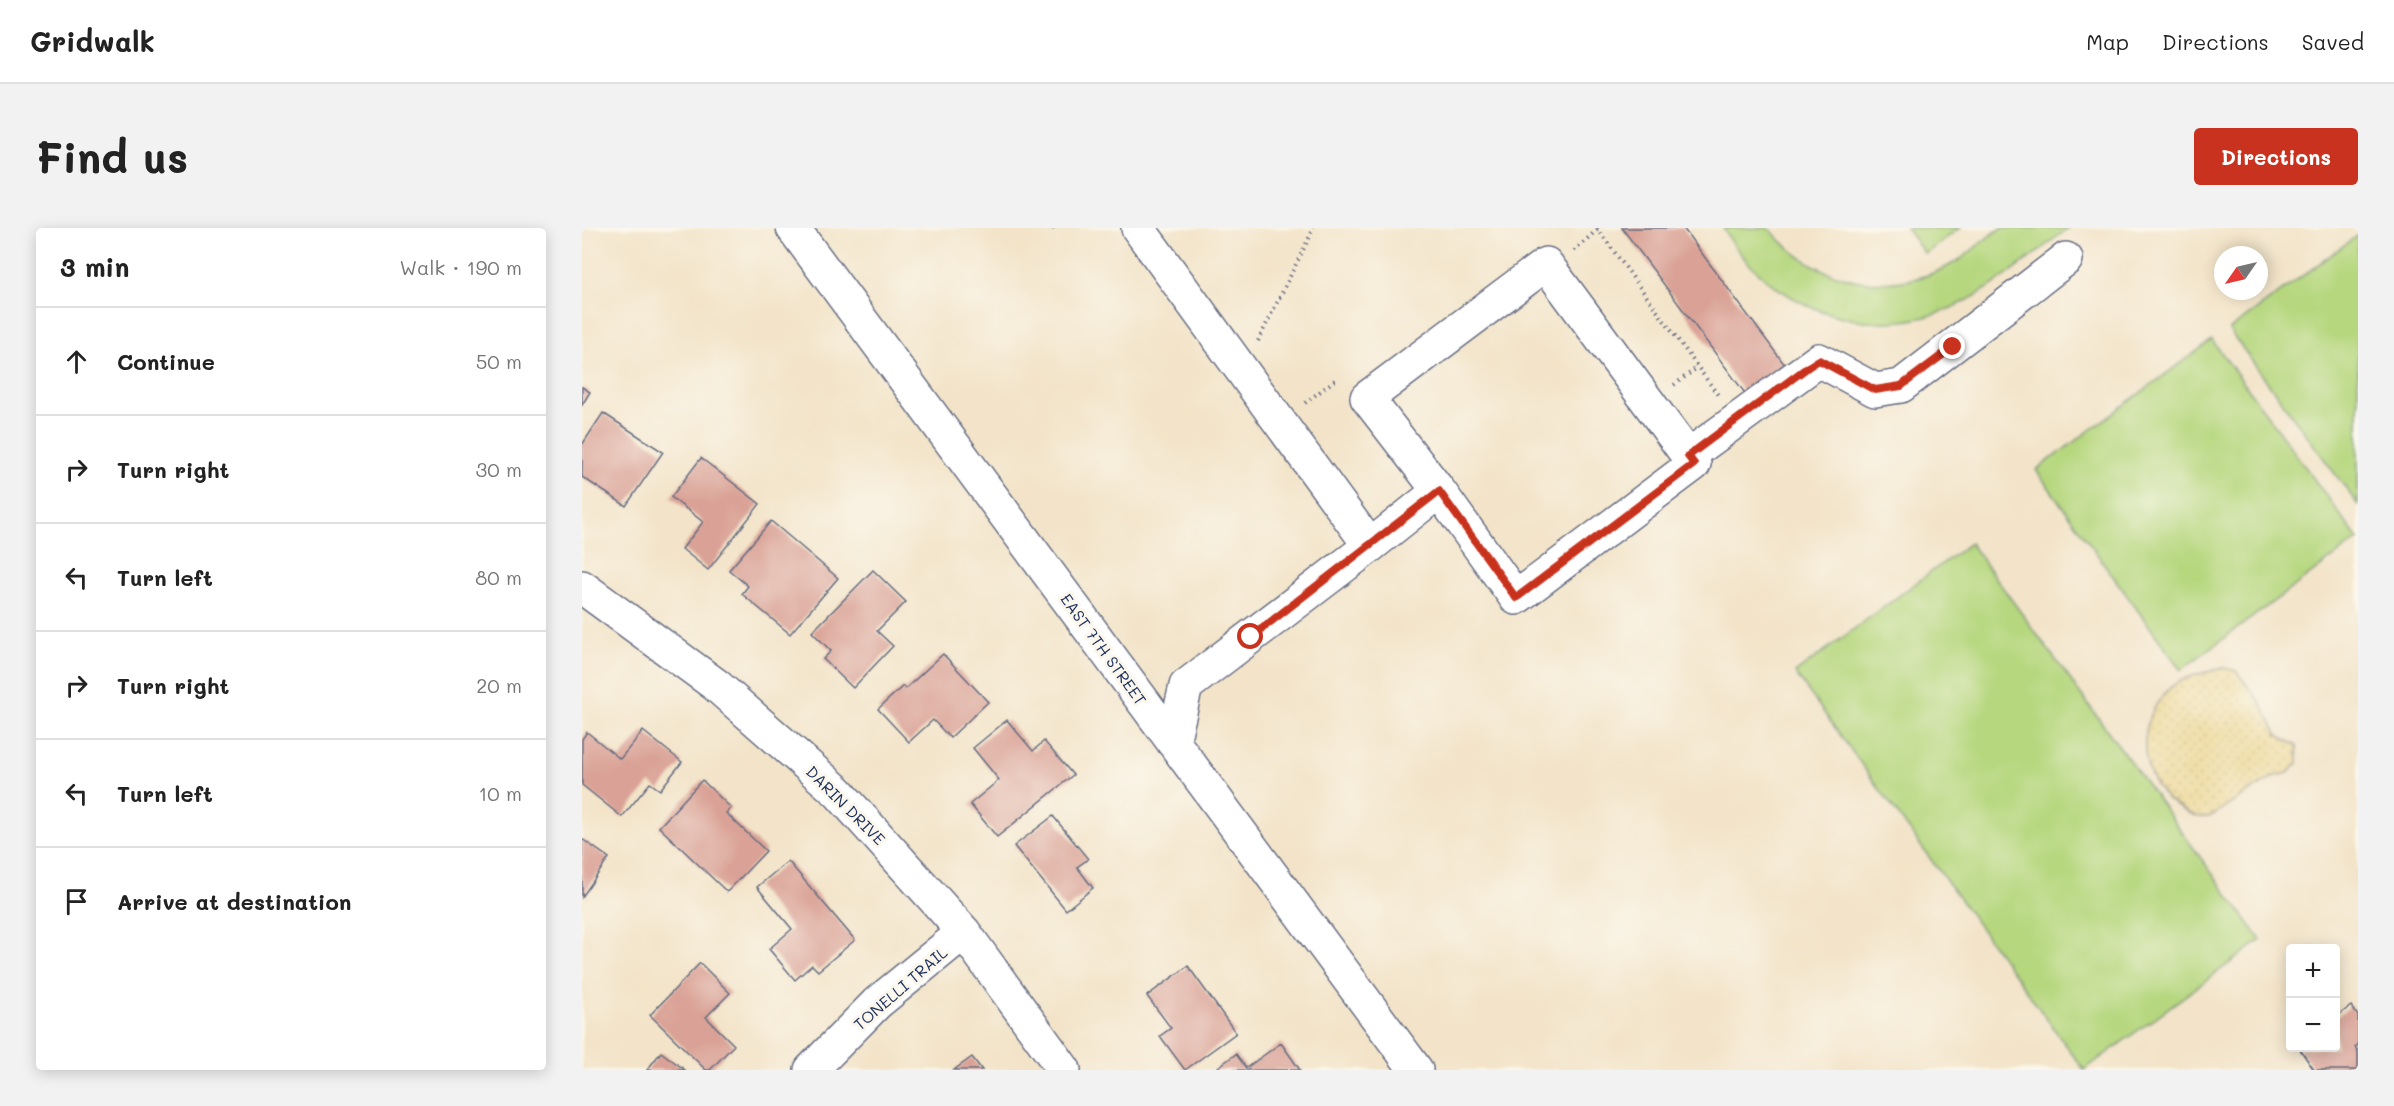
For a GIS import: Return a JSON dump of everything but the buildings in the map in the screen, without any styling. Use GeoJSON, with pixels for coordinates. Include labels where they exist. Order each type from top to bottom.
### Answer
{"type":"FeatureCollection","features":[{"type":"Feature","properties":{"kind":"street","name":"EAST 7TH STREET"},"geometry":{"type":"LineString","coordinates":[[794,228],[1416,1070]]}},
{"type":"Feature","properties":{"kind":"street"},"geometry":{"type":"LineString","coordinates":[[1138,228],[1370,546]]}},
{"type":"Feature","properties":{"kind":"street"},"geometry":{"type":"LineString","coordinates":[[1688,456],[1819,360],[1875,390],[1901,386],[2066,259]]}},
{"type":"Feature","properties":{"kind":"street"},"geometry":{"type":"LineString","coordinates":[[1546,264],[1694,464],[1516,598],[1439,491],[1367,398],[1546,264]]}},
{"type":"Feature","properties":{"kind":"street"},"geometry":{"type":"LineString","coordinates":[[1173,742],[1186,686],[1439,491]]}},
{"type":"Feature","properties":{"kind":"street","name":"DARIN DRIVE"},"geometry":{"type":"LineString","coordinates":[[582,587],[716,685],[838,792],[964,932],[1064,1070]]}},
{"type":"Feature","properties":{"kind":"street"},"geometry":{"type":"LineString","coordinates":[[1129,683],[1186,686]]}},
{"type":"Feature","properties":{"kind":"street","name":"TONELLI TRAIL"},"geometry":{"type":"LineString","coordinates":[[811,1070],[878,1003],[964,932]]}},
{"type":"Feature","properties":{"kind":"path"},"geometry":{"type":"LineString","coordinates":[[1254,350],[1314,228]]}},
{"type":"Feature","properties":{"kind":"path"},"geometry":{"type":"LineString","coordinates":[[1597,228],[1724,403]]}},
{"type":"Feature","properties":{"kind":"path"},"geometry":{"type":"LineString","coordinates":[[1297,408],[1335,380]]}},
{"type":"Feature","properties":{"kind":"green space"},"geometry":{"type":"Polygon","coordinates":[[[1723,228],[1769,228],[1788,248],[1810,263],[1833,274],[1858,281],[1883,283],[1909,280],[1934,272],[1959,260],[1993,233],[2004,228],[2069,228],[2000,280],[1956,306],[1923,317],[1890,322],[1857,320],[1824,312],[1794,298],[1766,280],[1742,256],[1723,228]]]}},
{"type":"Feature","properties":{"kind":"green space"},"geometry":{"type":"Polygon","coordinates":[[[1906,228],[1960,228],[1925,254],[1906,228]]]}},
{"type":"Feature","properties":{"kind":"green space"},"geometry":{"type":"Polygon","coordinates":[[[2358,235],[2358,505],[2229,330],[2358,235]]]}},
{"type":"Feature","properties":{"kind":"green space"},"geometry":{"type":"Polygon","coordinates":[[[2212,340],[2358,539],[2181,670],[2036,470],[2212,340]]]}},
{"type":"Feature","properties":{"kind":"green space"},"geometry":{"type":"Polygon","coordinates":[[[1970,543],[2261,940],[2084,1070],[1795,673],[1970,543]]]}},
{"type":"Feature","properties":{"kind":"sand"},"geometry":{"type":"Polygon","coordinates":[[[2224,668],[2236,671],[2260,702],[2278,735],[2297,746],[2298,763],[2288,773],[2275,776],[2211,816],[2195,816],[2169,800],[2157,787],[2149,772],[2145,755],[2145,738],[2156,705],[2168,690],[2187,678],[2224,668]]]}},
{"type":"Feature","properties":{"kind":"route"},"geometry":{"type":"LineString","coordinates":[[1251,637],[1439,491],[1516,598],[1694,464],[1688,456],[1819,360],[1875,390],[1901,386],[1953,347]]}}]}
